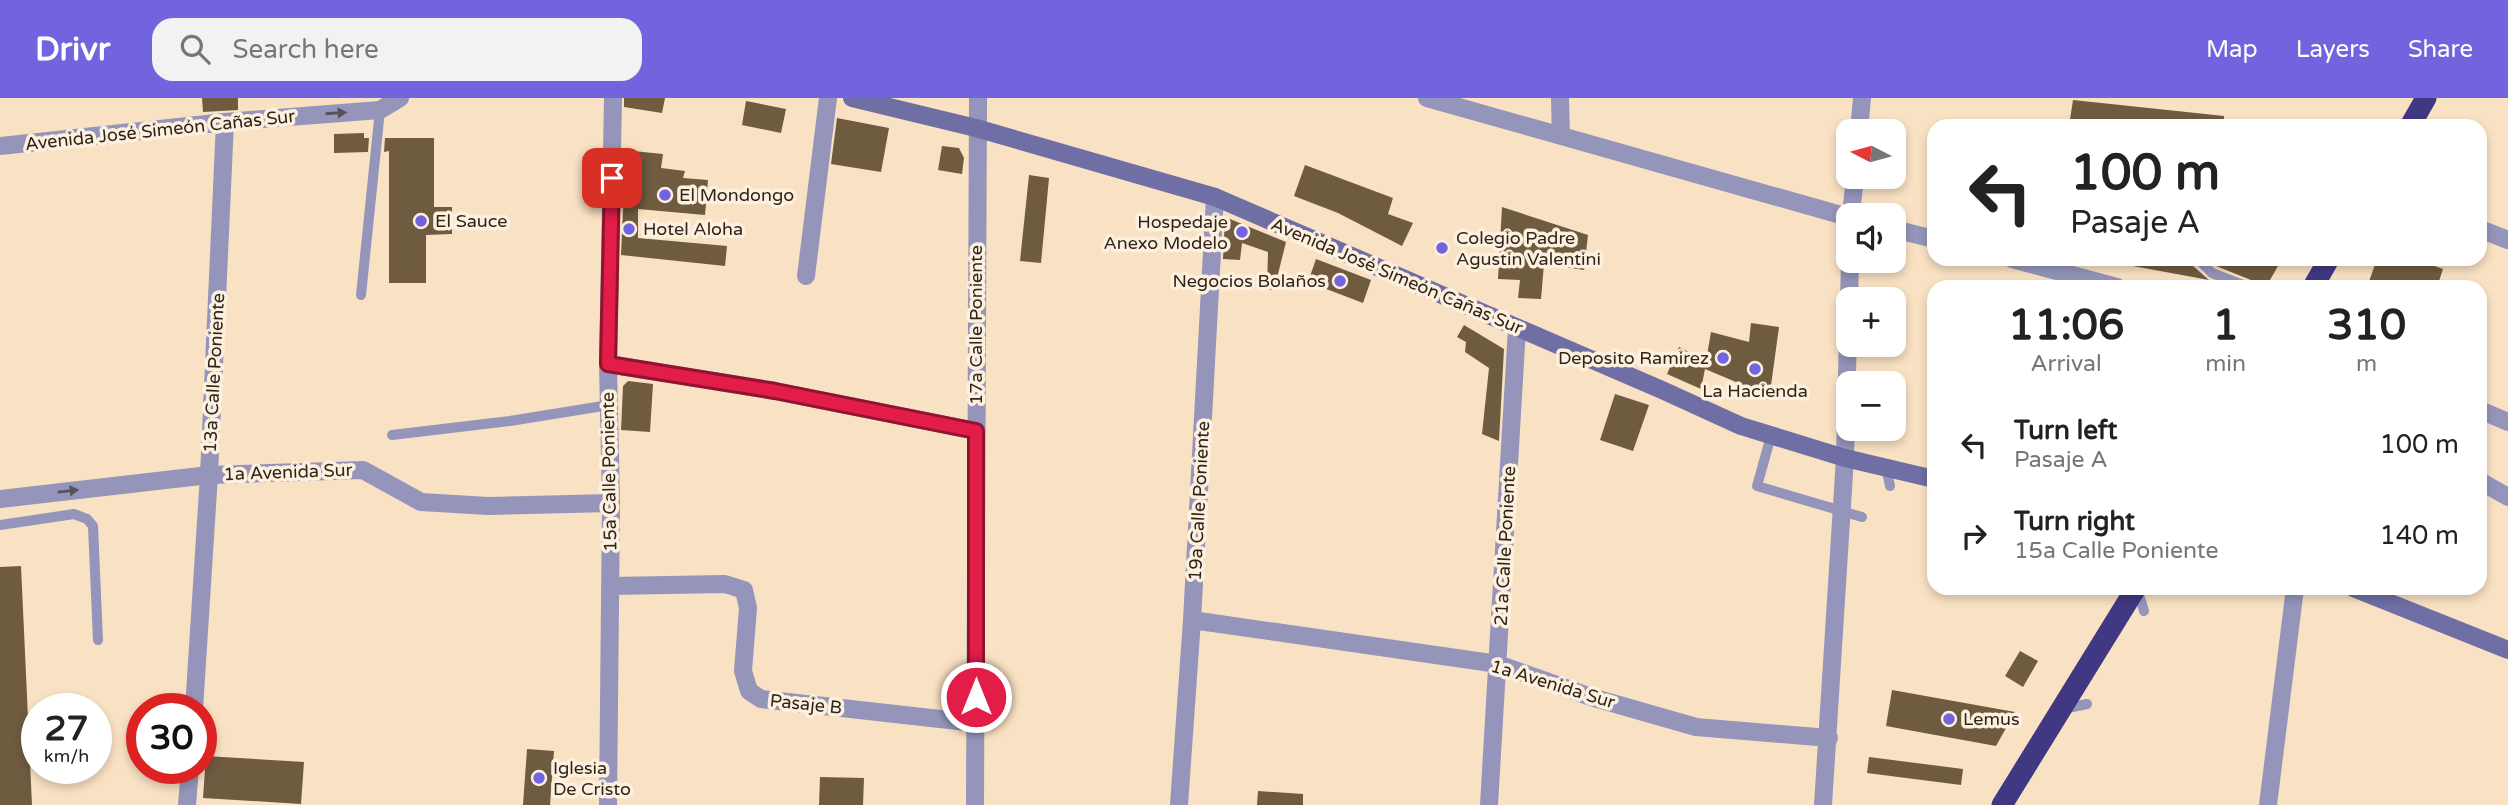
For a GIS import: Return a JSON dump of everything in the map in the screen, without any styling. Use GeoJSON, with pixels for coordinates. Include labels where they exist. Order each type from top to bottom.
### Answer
{"type":"FeatureCollection","features":[{"type":"Feature","properties":{"kind":"highway"},"geometry":{"type":"LineString","coordinates":[[2414,119],[2426,98]]}},
{"type":"Feature","properties":{"kind":"highway"},"geometry":{"type":"LineString","coordinates":[[2002,805],[2132,595]]}},
{"type":"Feature","properties":{"kind":"main road","name":"Avenida José Simeón Cañas Sur"},"geometry":{"type":"LineString","coordinates":[[852,98],[976,128],[1215,197],[1741,426],[1845,458],[1927,477]]}},
{"type":"Feature","properties":{"kind":"main road"},"geometry":{"type":"LineString","coordinates":[[2370,595],[2508,650]]}},
{"type":"Feature","properties":{"kind":"street","name":"Avenida José Simeón Cañas Sur"},"geometry":{"type":"LineString","coordinates":[[0,146],[225,122],[380,110],[400,98]]}},
{"type":"Feature","properties":{"kind":"street","name":"15a Calle Poniente"},"geometry":{"type":"LineString","coordinates":[[608,805],[611,503],[608,364],[613,98]]}},
{"type":"Feature","properties":{"kind":"street"},"geometry":{"type":"LineString","coordinates":[[806,276],[828,98]]}},
{"type":"Feature","properties":{"kind":"street","name":"17a Calle Poniente"},"geometry":{"type":"LineString","coordinates":[[975,805],[978,98]]}},
{"type":"Feature","properties":{"kind":"street"},"geometry":{"type":"LineString","coordinates":[[1427,98],[1836,212]]}},
{"type":"Feature","properties":{"kind":"street"},"geometry":{"type":"LineString","coordinates":[[1560,98],[1560,136]]}},
{"type":"Feature","properties":{"kind":"street"},"geometry":{"type":"LineString","coordinates":[[1860,119],[1862,98]]}},
{"type":"Feature","properties":{"kind":"street","name":"13a Calle Poniente"},"geometry":{"type":"LineString","coordinates":[[195,693],[209,475],[225,122]]}},
{"type":"Feature","properties":{"kind":"street","name":"19a Calle Poniente"},"geometry":{"type":"LineString","coordinates":[[1179,805],[1215,197]]}},
{"type":"Feature","properties":{"kind":"street"},"geometry":{"type":"LineString","coordinates":[[1906,232],[1927,237]]}},
{"type":"Feature","properties":{"kind":"street"},"geometry":{"type":"LineString","coordinates":[[2487,232],[2508,240]]}},
{"type":"Feature","properties":{"kind":"street"},"geometry":{"type":"LineString","coordinates":[[2038,266],[2091,280]]}},
{"type":"Feature","properties":{"kind":"street","name":"21a Calle Poniente"},"geometry":{"type":"LineString","coordinates":[[1489,805],[1517,328]]}},
{"type":"Feature","properties":{"kind":"street"},"geometry":{"type":"LineString","coordinates":[[1823,805],[1845,458],[1847,357]]}},
{"type":"Feature","properties":{"kind":"street"},"geometry":{"type":"LineString","coordinates":[[608,364],[775,391],[976,431]]}},
{"type":"Feature","properties":{"kind":"street"},"geometry":{"type":"LineString","coordinates":[[2487,413],[2508,422]]}},
{"type":"Feature","properties":{"kind":"street","name":"1a Avenida Sur"},"geometry":{"type":"LineString","coordinates":[[0,499],[209,475],[363,470],[421,502],[488,506],[611,503]]}},
{"type":"Feature","properties":{"kind":"street"},"geometry":{"type":"LineString","coordinates":[[2487,485],[2508,497]]}},
{"type":"Feature","properties":{"kind":"street","name":"Pasaje B"},"geometry":{"type":"LineString","coordinates":[[610,586],[725,584],[744,590],[748,608],[743,671],[749,691],[761,699],[976,723]]}},
{"type":"Feature","properties":{"kind":"street"},"geometry":{"type":"LineString","coordinates":[[2267,805],[2294,595]]}},
{"type":"Feature","properties":{"kind":"street","name":"1a Avenida Sur"},"geometry":{"type":"LineString","coordinates":[[1192,620],[1498,664],[1591,696],[1696,727],[1829,737]]}},
{"type":"Feature","properties":{"kind":"street"},"geometry":{"type":"LineString","coordinates":[[187,805],[189,784]]}},
{"type":"Feature","properties":{"kind":"lane"},"geometry":{"type":"LineString","coordinates":[[361,296],[380,110]]}},
{"type":"Feature","properties":{"kind":"lane"},"geometry":{"type":"LineString","coordinates":[[2204,266],[2212,273],[2230,280]]}},
{"type":"Feature","properties":{"kind":"lane"},"geometry":{"type":"LineString","coordinates":[[392,435],[510,421],[609,405]]}},
{"type":"Feature","properties":{"kind":"lane"},"geometry":{"type":"LineString","coordinates":[[1771,436],[1757,486],[1862,517]]}},
{"type":"Feature","properties":{"kind":"lane"},"geometry":{"type":"LineString","coordinates":[[1886,468],[1890,486]]}},
{"type":"Feature","properties":{"kind":"lane"},"geometry":{"type":"LineString","coordinates":[[0,525],[74,514],[86,519],[93,526],[98,640]]}},
{"type":"Feature","properties":{"kind":"lane"},"geometry":{"type":"LineString","coordinates":[[2138,595],[2144,611]]}},
{"type":"Feature","properties":{"kind":"lane"},"geometry":{"type":"LineString","coordinates":[[2060,710],[2087,704]]}},
{"type":"Feature","properties":{"kind":"building"},"geometry":{"type":"Polygon","coordinates":[[[202,98],[238,98],[238,110],[203,112],[202,98]]]}},
{"type":"Feature","properties":{"kind":"building"},"geometry":{"type":"Polygon","coordinates":[[[624,98],[665,98],[662,113],[624,107],[624,98]]]}},
{"type":"Feature","properties":{"kind":"building"},"geometry":{"type":"Polygon","coordinates":[[[2073,100],[2224,116],[2224,119],[2070,119],[2073,100]]]}},
{"type":"Feature","properties":{"kind":"building","name":"El Mondongo"},"geometry":{"type":"Polygon","coordinates":[[[746,101],[786,109],[781,133],[742,125],[746,101]]]}},
{"type":"Feature","properties":{"kind":"building"},"geometry":{"type":"Polygon","coordinates":[[[837,118],[889,128],[881,172],[831,164],[837,118]]]}},
{"type":"Feature","properties":{"kind":"building"},"geometry":{"type":"Polygon","coordinates":[[[364,133],[364,138],[369,138],[368,152],[334,153],[334,134],[364,133]]]}},
{"type":"Feature","properties":{"kind":"building","name":"El Sauce"},"geometry":{"type":"Polygon","coordinates":[[[385,138],[434,138],[434,207],[452,207],[452,234],[426,235],[426,283],[389,283],[389,151],[384,152],[385,138]]]}},
{"type":"Feature","properties":{"kind":"building"},"geometry":{"type":"Polygon","coordinates":[[[942,146],[959,148],[964,158],[962,174],[938,170],[942,146]]]}},
{"type":"Feature","properties":{"kind":"building"},"geometry":{"type":"Polygon","coordinates":[[[623,150],[663,154],[661,168],[685,171],[683,178],[708,180],[705,215],[638,209],[638,238],[727,246],[725,266],[621,255],[625,168],[623,150]]]}},
{"type":"Feature","properties":{"kind":"building"},"geometry":{"type":"Polygon","coordinates":[[[1305,165],[1393,198],[1388,214],[1413,223],[1402,246],[1338,213],[1294,196],[1305,165]]]}},
{"type":"Feature","properties":{"kind":"building"},"geometry":{"type":"Polygon","coordinates":[[[1029,175],[1049,178],[1041,263],[1020,261],[1029,175]]]}},
{"type":"Feature","properties":{"kind":"building"},"geometry":{"type":"Polygon","coordinates":[[[1502,207],[1588,235],[1584,270],[1544,264],[1541,299],[1518,298],[1520,280],[1498,279],[1502,207]]]}},
{"type":"Feature","properties":{"kind":"building","name":"Hospedaje Anexo Modelo"},"geometry":{"type":"Polygon","coordinates":[[[1225,217],[1286,242],[1274,290],[1267,289],[1268,252],[1242,243],[1240,260],[1223,259],[1225,217]]]}},
{"type":"Feature","properties":{"kind":"building","name":"Negocios Bolaños"},"geometry":{"type":"Polygon","coordinates":[[[1316,259],[1371,280],[1363,303],[1308,282],[1316,259]]]}},
{"type":"Feature","properties":{"kind":"building"},"geometry":{"type":"Polygon","coordinates":[[[2133,266],[2193,266],[2209,280],[2133,266]]]}},
{"type":"Feature","properties":{"kind":"building"},"geometry":{"type":"Polygon","coordinates":[[[2216,266],[2278,266],[2270,280],[2251,280],[2216,266]]]}},
{"type":"Feature","properties":{"kind":"building"},"geometry":{"type":"Polygon","coordinates":[[[2374,266],[2435,266],[2443,269],[2439,280],[2370,280],[2374,266]]]}},
{"type":"Feature","properties":{"kind":"building"},"geometry":{"type":"Polygon","coordinates":[[[1751,323],[1779,327],[1769,400],[1734,390],[1736,382],[1705,369],[1701,389],[1667,374],[1679,347],[1706,361],[1711,332],[1749,342],[1751,323]]]}},
{"type":"Feature","properties":{"kind":"building"},"geometry":{"type":"Polygon","coordinates":[[[1464,325],[1504,349],[1499,441],[1482,434],[1489,368],[1465,352],[1466,342],[1457,337],[1464,325]]]}},
{"type":"Feature","properties":{"kind":"building"},"geometry":{"type":"Polygon","coordinates":[[[628,381],[653,384],[650,432],[621,430],[623,386],[628,381]]]}},
{"type":"Feature","properties":{"kind":"building"},"geometry":{"type":"Polygon","coordinates":[[[1615,394],[1649,405],[1633,451],[1600,440],[1615,394]]]}},
{"type":"Feature","properties":{"kind":"building"},"geometry":{"type":"Polygon","coordinates":[[[21,566],[27,693],[21,693],[21,784],[31,784],[32,805],[0,805],[0,567],[21,566]]]}},
{"type":"Feature","properties":{"kind":"building"},"geometry":{"type":"Polygon","coordinates":[[[2020,651],[2038,661],[2023,687],[2005,676],[2020,651]]]}},
{"type":"Feature","properties":{"kind":"building","name":"Lemus"},"geometry":{"type":"Polygon","coordinates":[[[1892,690],[2015,712],[1996,746],[1886,726],[1892,690]]]}},
{"type":"Feature","properties":{"kind":"building","name":"Iglesia De Cristo"},"geometry":{"type":"Polygon","coordinates":[[[527,749],[554,751],[550,805],[523,805],[527,749]]]}},
{"type":"Feature","properties":{"kind":"building"},"geometry":{"type":"Polygon","coordinates":[[[217,757],[304,762],[301,804],[203,798],[204,784],[217,784],[217,757]]]}},
{"type":"Feature","properties":{"kind":"building"},"geometry":{"type":"Polygon","coordinates":[[[1869,757],[1963,769],[1961,785],[1867,773],[1869,757]]]}},
{"type":"Feature","properties":{"kind":"building"},"geometry":{"type":"Polygon","coordinates":[[[820,777],[864,778],[863,805],[819,805],[820,777]]]}},
{"type":"Feature","properties":{"kind":"building"},"geometry":{"type":"Polygon","coordinates":[[[1258,791],[1303,794],[1303,805],[1257,805],[1258,791]]]}},
{"type":"Feature","properties":{"kind":"place","name":"El Mondongo"},"geometry":{"type":"Point","coordinates":[665,195]}},
{"type":"Feature","properties":{"kind":"place","name":"El Sauce"},"geometry":{"type":"Point","coordinates":[421,221]}},
{"type":"Feature","properties":{"kind":"place","name":"Hotel Aloha"},"geometry":{"type":"Point","coordinates":[629,229]}},
{"type":"Feature","properties":{"kind":"place","name":"Hospedaje Anexo Modelo"},"geometry":{"type":"Point","coordinates":[1242,232]}},
{"type":"Feature","properties":{"kind":"place","name":"Colegio Padre Agustin Valentini"},"geometry":{"type":"Point","coordinates":[1442,248]}},
{"type":"Feature","properties":{"kind":"place","name":"Negocios Bolaños"},"geometry":{"type":"Point","coordinates":[1340,281]}},
{"type":"Feature","properties":{"kind":"place","name":"Deposito Ramirez"},"geometry":{"type":"Point","coordinates":[1723,358]}},
{"type":"Feature","properties":{"kind":"place","name":"La Hacienda"},"geometry":{"type":"Point","coordinates":[1755,369]}},
{"type":"Feature","properties":{"kind":"place","name":"Lemus"},"geometry":{"type":"Point","coordinates":[1949,719]}},
{"type":"Feature","properties":{"kind":"place","name":"Iglesia De Cristo"},"geometry":{"type":"Point","coordinates":[539,778]}},
{"type":"Feature","properties":{"kind":"route"},"geometry":{"type":"LineString","coordinates":[[612,178],[608,364],[775,391],[976,431],[976,697]]}}]}
